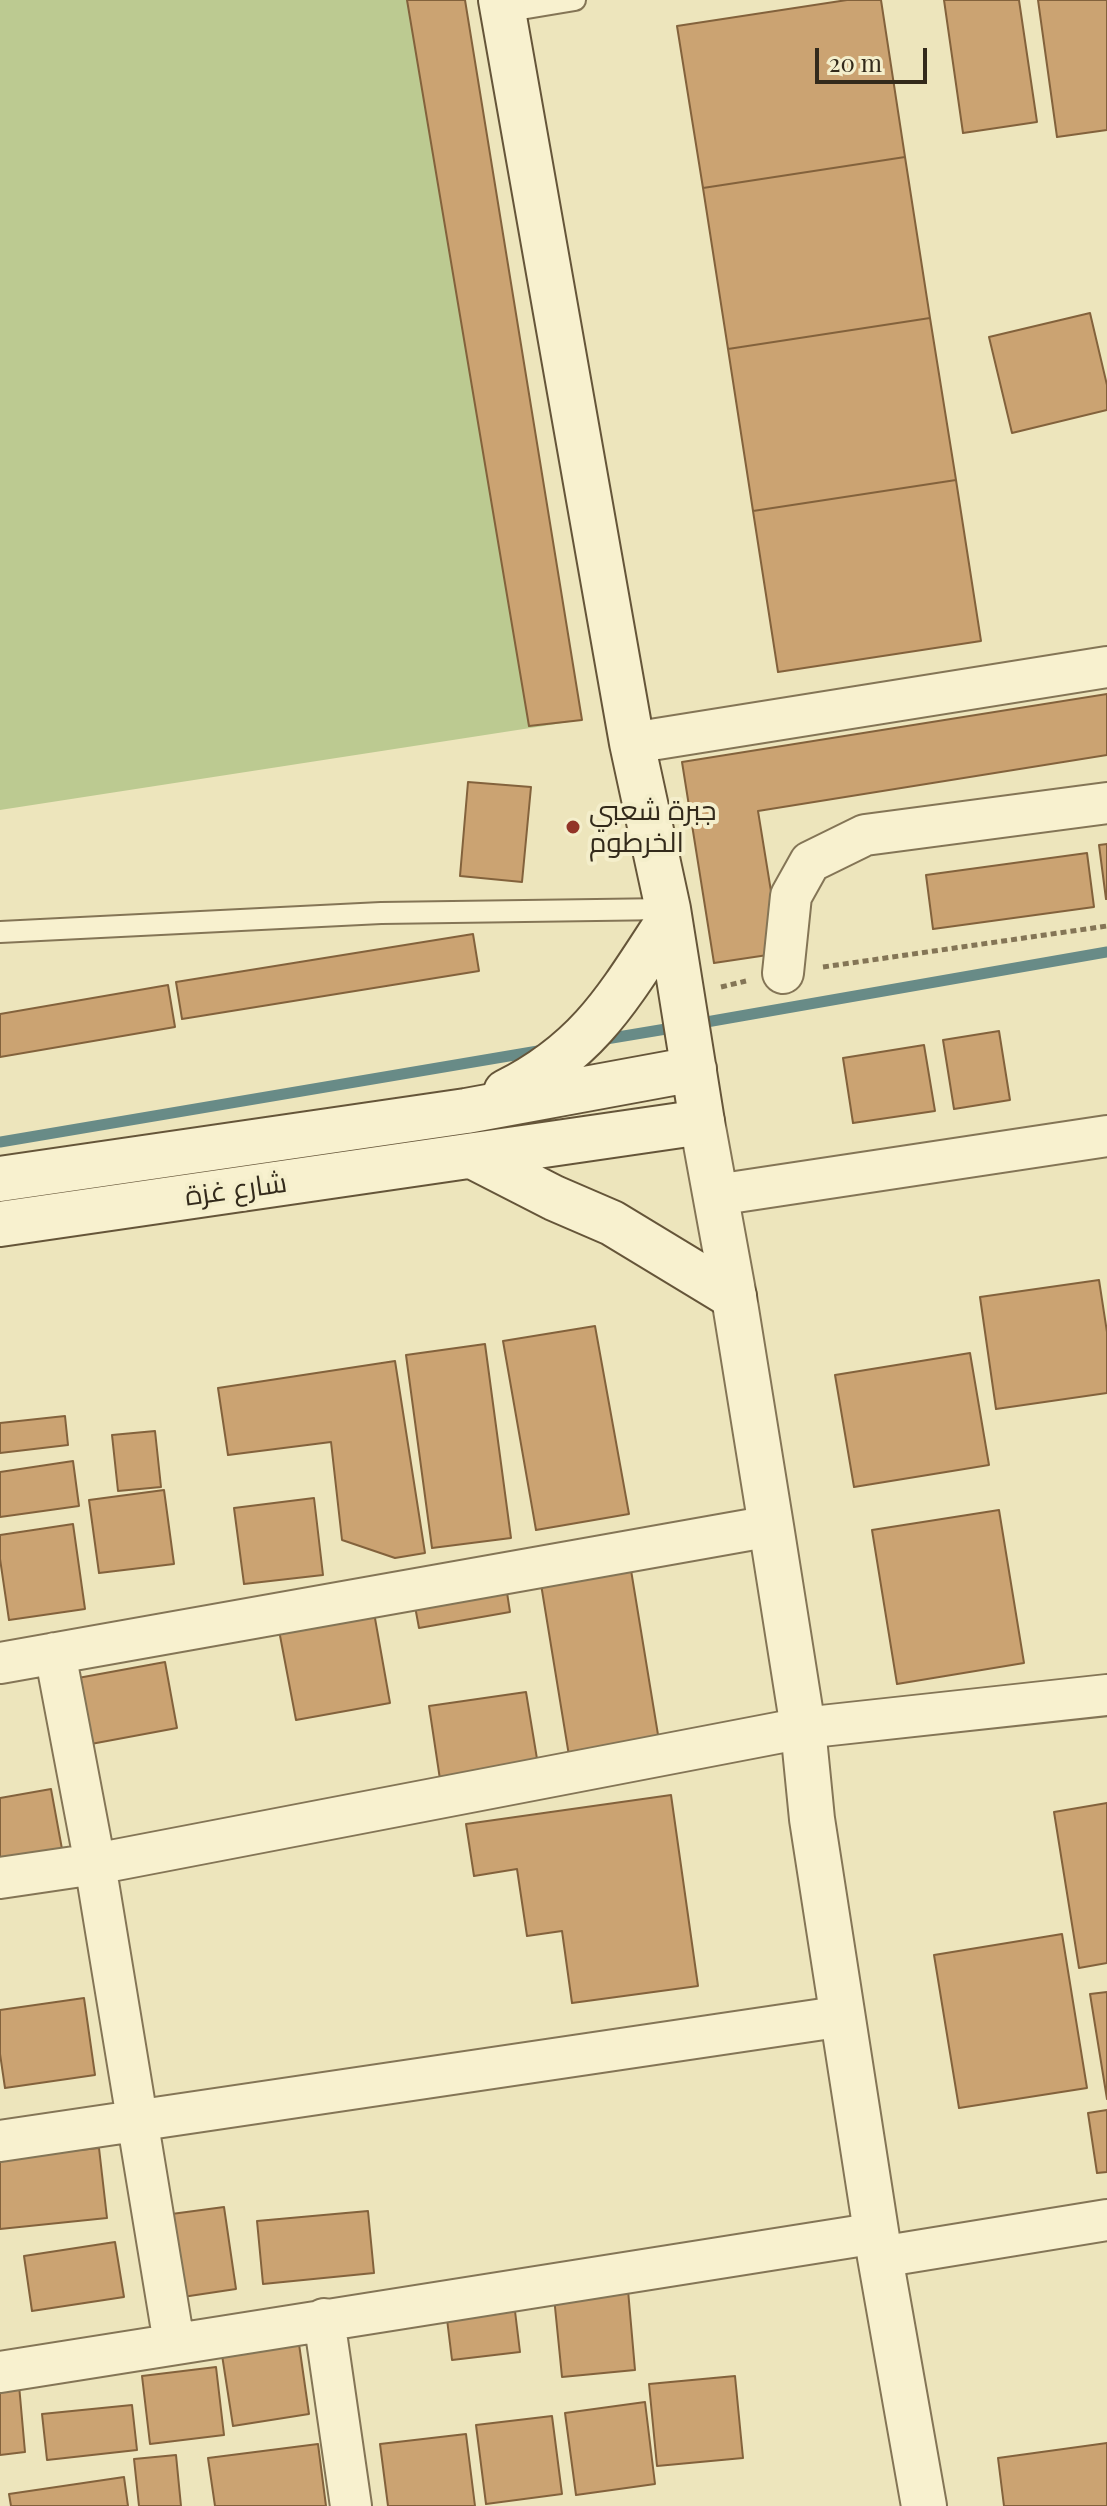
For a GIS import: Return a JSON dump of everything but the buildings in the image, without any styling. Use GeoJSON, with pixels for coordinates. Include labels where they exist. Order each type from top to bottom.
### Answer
{"type":"FeatureCollection","features":[{"type":"Feature","properties":{"kind":"main road"},"geometry":{"type":"LineString","coordinates":[[502,6],[632,743],[668,915],[734,1297],[803,1728],[812,1819],[879,2245],[924,2506]]}},
{"type":"Feature","properties":{"kind":"main road"},"geometry":{"type":"LineString","coordinates":[[466,1111],[542,1073],[566,1056],[599,1023],[668,915]]}},
{"type":"Feature","properties":{"kind":"main road","name":"شارع غزة"},"geometry":{"type":"LineString","coordinates":[[0,1179],[466,1111],[694,1069]]}},
{"type":"Feature","properties":{"kind":"main road","name":"شارع غزة"},"geometry":{"type":"LineString","coordinates":[[0,1224],[702,1122]]}},
{"type":"Feature","properties":{"kind":"main road"},"geometry":{"type":"LineString","coordinates":[[472,1156],[554,1198],[612,1223],[734,1297]]}},
{"type":"Feature","properties":{"kind":"street"},"geometry":{"type":"LineString","coordinates":[[632,743],[1107,667]]}},
{"type":"Feature","properties":{"kind":"street"},"geometry":{"type":"LineString","coordinates":[[783,973],[791,896],[810,862],[865,835],[1107,803]]}},
{"type":"Feature","properties":{"kind":"street"},"geometry":{"type":"LineString","coordinates":[[716,1195],[1107,1136]]}},
{"type":"Feature","properties":{"kind":"street"},"geometry":{"type":"LineString","coordinates":[[0,1663],[771,1526]]}},
{"type":"Feature","properties":{"kind":"street"},"geometry":{"type":"LineString","coordinates":[[55,1653],[95,1864],[174,2343]]}},
{"type":"Feature","properties":{"kind":"street"},"geometry":{"type":"LineString","coordinates":[[0,1878],[95,1864],[803,1728],[1107,1695]]}},
{"type":"Feature","properties":{"kind":"street"},"geometry":{"type":"LineString","coordinates":[[0,2141],[844,2016]]}},
{"type":"Feature","properties":{"kind":"street"},"geometry":{"type":"LineString","coordinates":[[0,2372],[324,2319],[879,2245],[1107,2220]]}},
{"type":"Feature","properties":{"kind":"street"},"geometry":{"type":"LineString","coordinates":[[324,2319],[351,2506]]}},
{"type":"Feature","properties":{"kind":"lane"},"geometry":{"type":"LineString","coordinates":[[502,6],[575,0]]}},
{"type":"Feature","properties":{"kind":"lane"},"geometry":{"type":"LineString","coordinates":[[0,932],[381,913],[668,915]]}},
{"type":"Feature","properties":{"kind":"path"},"geometry":{"type":"LineString","coordinates":[[681,997],[783,973],[1107,926]]}},
{"type":"Feature","properties":{"kind":"green space"},"geometry":{"type":"Polygon","coordinates":[[[0,0],[465,0],[582,720],[0,810],[0,0]]]}},
{"type":"Feature","properties":{"kind":"waterway"},"geometry":{"type":"LineString","coordinates":[[695,1024],[1107,952]]}},
{"type":"Feature","properties":{"kind":"waterway"},"geometry":{"type":"LineString","coordinates":[[600,1040],[678,1027]]}},
{"type":"Feature","properties":{"kind":"waterway"},"geometry":{"type":"LineString","coordinates":[[0,1142],[544,1050]]}},
{"type":"Feature","properties":{"kind":"place","name":"جبرة شعبي الخرطوم"},"geometry":{"type":"Point","coordinates":[573,827]}}]}
